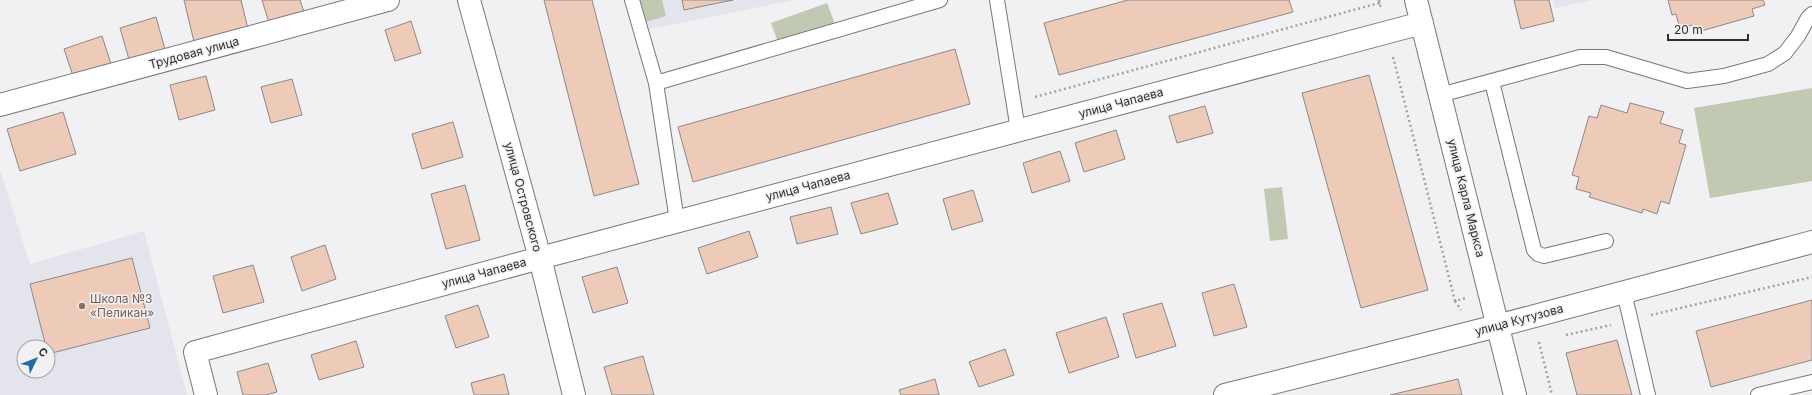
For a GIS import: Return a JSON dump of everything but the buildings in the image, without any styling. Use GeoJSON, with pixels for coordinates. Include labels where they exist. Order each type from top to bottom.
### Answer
{"type":"FeatureCollection","features":[{"type":"Feature","properties":{"kind":"street","name":"Трудовая улица"},"geometry":{"type":"LineString","coordinates":[[0,105],[388,0]]}},
{"type":"Feature","properties":{"kind":"street","name":"улица Островского"},"geometry":{"type":"LineString","coordinates":[[469,0],[540,258],[574,395]]}},
{"type":"Feature","properties":{"kind":"street","name":"улица Карла Маркса"},"geometry":{"type":"LineString","coordinates":[[1416,0],[1515,395]]}},
{"type":"Feature","properties":{"kind":"street","name":"улица Чапаева"},"geometry":{"type":"LineString","coordinates":[[206,395],[195,352],[677,221],[1422,23]]}},
{"type":"Feature","properties":{"kind":"street","name":"улица Кутузова"},"geometry":{"type":"LineString","coordinates":[[1225,395],[1497,326],[1812,242]]}},
{"type":"Feature","properties":{"kind":"lane"},"geometry":{"type":"LineString","coordinates":[[632,0],[656,84],[677,221]]}},
{"type":"Feature","properties":{"kind":"lane"},"geometry":{"type":"LineString","coordinates":[[656,84],[940,0]]}},
{"type":"Feature","properties":{"kind":"lane"},"geometry":{"type":"LineString","coordinates":[[997,0],[1018,130]]}},
{"type":"Feature","properties":{"kind":"lane"},"geometry":{"type":"LineString","coordinates":[[1440,95],[1580,57],[1606,57],[1687,81],[1724,76],[1768,64],[1785,52],[1798,36],[1808,18],[1812,14]]}},
{"type":"Feature","properties":{"kind":"lane"},"geometry":{"type":"LineString","coordinates":[[1492,82],[1534,250],[1538,254],[1544,256],[1606,240]]}},
{"type":"Feature","properties":{"kind":"lane"},"geometry":{"type":"LineString","coordinates":[[1624,292],[1648,395]]}},
{"type":"Feature","properties":{"kind":"lane"},"geometry":{"type":"LineString","coordinates":[[1758,395],[1812,382]]}},
{"type":"Feature","properties":{"kind":"path"},"geometry":{"type":"LineString","coordinates":[[1035,97],[1378,1],[1454,301],[1489,293]]}},
{"type":"Feature","properties":{"kind":"path"},"geometry":{"type":"LineString","coordinates":[[1562,336],[1812,277]]}},
{"type":"Feature","properties":{"kind":"path"},"geometry":{"type":"LineString","coordinates":[[1546,340],[1539,342],[1552,395]]}},
{"type":"Feature","properties":{"kind":"shaded area"},"geometry":{"type":"Polygon","coordinates":[[[631,0],[794,0],[641,31],[631,0]]]}},
{"type":"Feature","properties":{"kind":"shaded area"},"geometry":{"type":"Polygon","coordinates":[[[1553,0],[1593,0],[1555,8],[1553,0]]]}},
{"type":"Feature","properties":{"kind":"shaded area","name":"Школа №3 «Пеликан»"},"geometry":{"type":"Polygon","coordinates":[[[0,170],[30,264],[144,231],[187,395],[0,395],[0,170]]]}},
{"type":"Feature","properties":{"kind":"green space"},"geometry":{"type":"Polygon","coordinates":[[[640,0],[662,0],[666,16],[646,22],[640,0]]]}},
{"type":"Feature","properties":{"kind":"green space"},"geometry":{"type":"Polygon","coordinates":[[[827,3],[835,24],[779,45],[771,23],[827,3]]]}},
{"type":"Feature","properties":{"kind":"green space"},"geometry":{"type":"Polygon","coordinates":[[[1812,88],[1812,181],[1710,198],[1694,108],[1812,88]]]}},
{"type":"Feature","properties":{"kind":"green space"},"geometry":{"type":"Polygon","coordinates":[[[1282,187],[1288,239],[1270,241],[1264,189],[1282,187]]]}},
{"type":"Feature","properties":{"kind":"place","name":"Школа №3 «Пеликан»"},"geometry":{"type":"Point","coordinates":[82,306]}}]}
